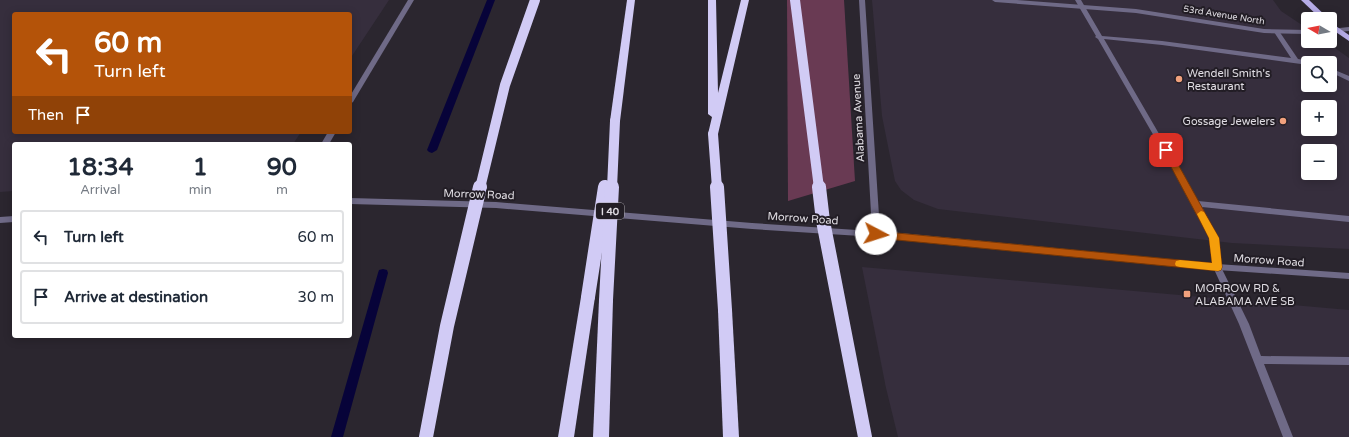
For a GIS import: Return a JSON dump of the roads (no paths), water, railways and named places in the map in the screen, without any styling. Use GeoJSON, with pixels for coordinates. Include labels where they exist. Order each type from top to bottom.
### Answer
{"type":"FeatureCollection","features":[{"type":"Feature","properties":{"kind":"highway"},"geometry":{"type":"LineString","coordinates":[[426,437],[447,326],[506,85],[535,0]]}},
{"type":"Feature","properties":{"kind":"highway","name":"I 40"},"geometry":{"type":"LineString","coordinates":[[601,437],[615,121],[631,0]]}},
{"type":"Feature","properties":{"kind":"highway"},"geometry":{"type":"LineString","coordinates":[[712,0],[713,134],[725,310],[731,437]]}},
{"type":"Feature","properties":{"kind":"highway"},"geometry":{"type":"LineString","coordinates":[[713,134],[745,0]]}},
{"type":"Feature","properties":{"kind":"highway"},"geometry":{"type":"LineString","coordinates":[[795,0],[823,221],[865,437]]}},
{"type":"Feature","properties":{"kind":"highway"},"geometry":{"type":"LineString","coordinates":[[566,437],[615,121]]}},
{"type":"Feature","properties":{"kind":"main road"},"geometry":{"type":"LineString","coordinates":[[1305,0],[1318,12]]}},
{"type":"Feature","properties":{"kind":"main road"},"geometry":{"type":"LineString","coordinates":[[1337,33],[1349,39]]}},
{"type":"Feature","properties":{"kind":"street"},"geometry":{"type":"LineString","coordinates":[[352,99],[411,0]]}},
{"type":"Feature","properties":{"kind":"street","name":"Alabama Avenue"},"geometry":{"type":"LineString","coordinates":[[862,0],[876,234]]}},
{"type":"Feature","properties":{"kind":"street","name":"53rd Avenue North"},"geometry":{"type":"LineString","coordinates":[[995,0],[1079,3],[1277,32],[1301,32]]}},
{"type":"Feature","properties":{"kind":"street"},"geometry":{"type":"LineString","coordinates":[[1079,3],[1196,204],[1214,238],[1218,267],[1244,324],[1288,437]]}},
{"type":"Feature","properties":{"kind":"street"},"geometry":{"type":"LineString","coordinates":[[1337,31],[1349,30]]}},
{"type":"Feature","properties":{"kind":"street"},"geometry":{"type":"LineString","coordinates":[[1277,32],[1294,60]]}},
{"type":"Feature","properties":{"kind":"street"},"geometry":{"type":"LineString","coordinates":[[1098,37],[1162,43],[1301,61]]}},
{"type":"Feature","properties":{"kind":"street"},"geometry":{"type":"LineString","coordinates":[[1337,73],[1349,79]]}},
{"type":"Feature","properties":{"kind":"street","name":"Morrow Road"},"geometry":{"type":"LineString","coordinates":[[352,202],[496,205],[752,226],[876,234],[1218,267],[1349,276]]}},
{"type":"Feature","properties":{"kind":"street"},"geometry":{"type":"LineString","coordinates":[[1196,204],[1349,219]]}},
{"type":"Feature","properties":{"kind":"street"},"geometry":{"type":"LineString","coordinates":[[0,220],[12,219]]}},
{"type":"Feature","properties":{"kind":"street"},"geometry":{"type":"LineString","coordinates":[[1257,360],[1349,361]]}},
{"type":"Feature","properties":{"kind":"waterway"},"geometry":{"type":"LineString","coordinates":[[432,150],[491,0]]}},
{"type":"Feature","properties":{"kind":"waterway"},"geometry":{"type":"LineString","coordinates":[[337,437],[383,273]]}},
{"type":"Feature","properties":{"kind":"place","name":"Wendell Smith's Restaurant"},"geometry":{"type":"Point","coordinates":[1179,79]}},
{"type":"Feature","properties":{"kind":"place","name":"Gossage Jewelers"},"geometry":{"type":"Point","coordinates":[1283,121]}},
{"type":"Feature","properties":{"kind":"place","name":"MORROW RD & ALABAMA AVE SB"},"geometry":{"type":"Point","coordinates":[1187,294]}}]}
